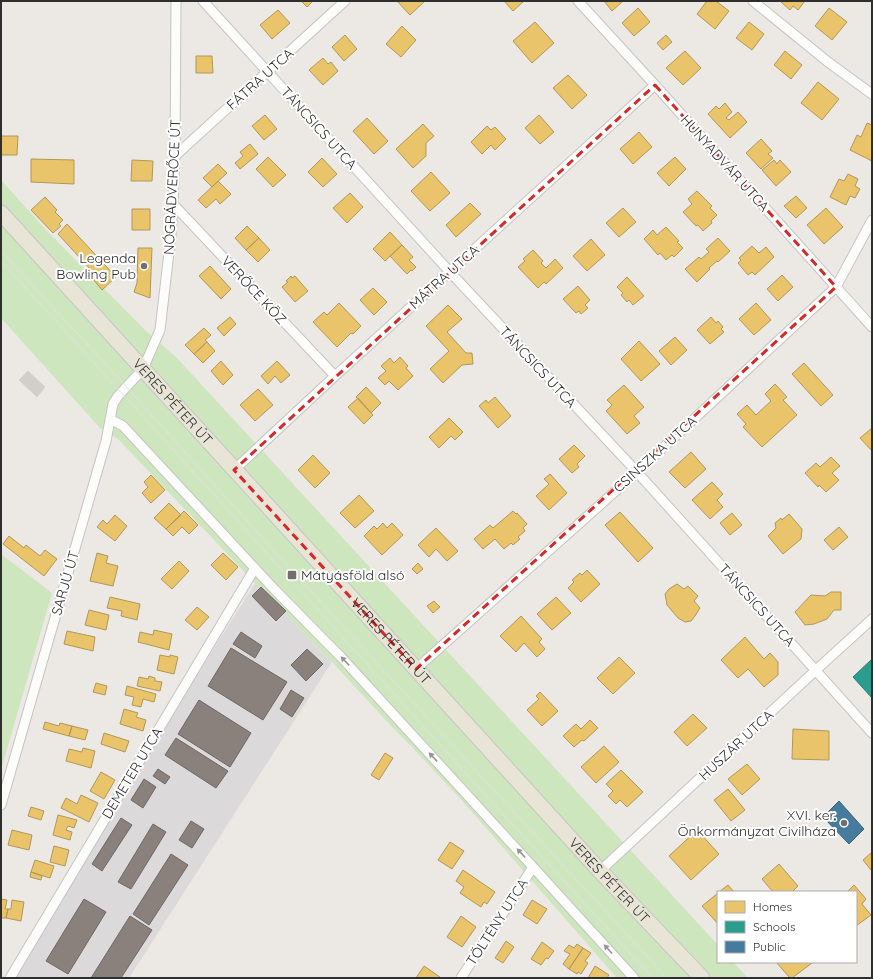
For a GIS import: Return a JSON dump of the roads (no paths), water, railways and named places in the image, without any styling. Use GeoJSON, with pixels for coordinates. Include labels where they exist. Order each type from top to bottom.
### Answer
{"type":"FeatureCollection","features":[{"type":"Feature","properties":{"kind":"main road","name":"VERES PÉTER ÚT"},"geometry":{"type":"LineString","coordinates":[[1,213],[600,871],[702,978]]}},
{"type":"Feature","properties":{"kind":"street","name":"NÓGRÁDVERŐCE ÚT"},"geometry":{"type":"LineString","coordinates":[[143,369],[160,330],[171,234],[175,156],[176,1]]}},
{"type":"Feature","properties":{"kind":"street","name":"TÁNCSICS UTCA"},"geometry":{"type":"LineString","coordinates":[[203,1],[450,272],[636,472],[872,733]]}},
{"type":"Feature","properties":{"kind":"street","name":"FÁTRA UTCA"},"geometry":{"type":"LineString","coordinates":[[175,156],[345,1]]}},
{"type":"Feature","properties":{"kind":"street","name":"HUNYADVÁR UTCA"},"geometry":{"type":"LineString","coordinates":[[578,1],[872,327]]}},
{"type":"Feature","properties":{"kind":"street"},"geometry":{"type":"LineString","coordinates":[[752,1],[828,62],[872,94]]}},
{"type":"Feature","properties":{"kind":"street","name":"MÁTRA UTCA"},"geometry":{"type":"LineString","coordinates":[[234,470],[335,376],[655,85]]}},
{"type":"Feature","properties":{"kind":"street","name":"VERŐCE KÖZ"},"geometry":{"type":"LineString","coordinates":[[173,204],[335,376]]}},
{"type":"Feature","properties":{"kind":"street","name":"CSINSZKA UTCA"},"geometry":{"type":"LineString","coordinates":[[416,669],[636,472],[836,287],[872,220]]}},
{"type":"Feature","properties":{"kind":"street","name":"SARJÚ ÚT"},"geometry":{"type":"LineString","coordinates":[[1,805],[106,441],[113,404],[118,396],[143,369]]}},
{"type":"Feature","properties":{"kind":"street"},"geometry":{"type":"LineString","coordinates":[[110,419],[123,426],[275,590],[341,657],[634,978]]}},
{"type":"Feature","properties":{"kind":"street","name":"DEMETER UTCA"},"geometry":{"type":"LineString","coordinates":[[10,978],[255,568]]}},
{"type":"Feature","properties":{"kind":"street","name":"HUSZÁR UTCA"},"geometry":{"type":"LineString","coordinates":[[600,871],[872,619]]}},
{"type":"Feature","properties":{"kind":"street","name":"TÖLTÉNY UTCA"},"geometry":{"type":"LineString","coordinates":[[461,978],[533,866]]}},
{"type":"Feature","properties":{"kind":"tram line"},"geometry":{"type":"LineString","coordinates":[[1,251],[112,371],[295,574],[667,978]]}},
{"type":"Feature","properties":{"kind":"tram line"},"geometry":{"type":"LineString","coordinates":[[1,261],[653,978]]}},
{"type":"Feature","properties":{"kind":"place","name":"Legenda Bowling Pub"},"geometry":{"type":"Point","coordinates":[144,266]}},
{"type":"Feature","properties":{"kind":"place","name":"Mátyásföld alsó"},"geometry":{"type":"Point","coordinates":[292,575]}},
{"type":"Feature","properties":{"kind":"place","name":"XVI. ker. Önkormányzat Civilháza"},"geometry":{"type":"Point","coordinates":[844,823]}}]}
